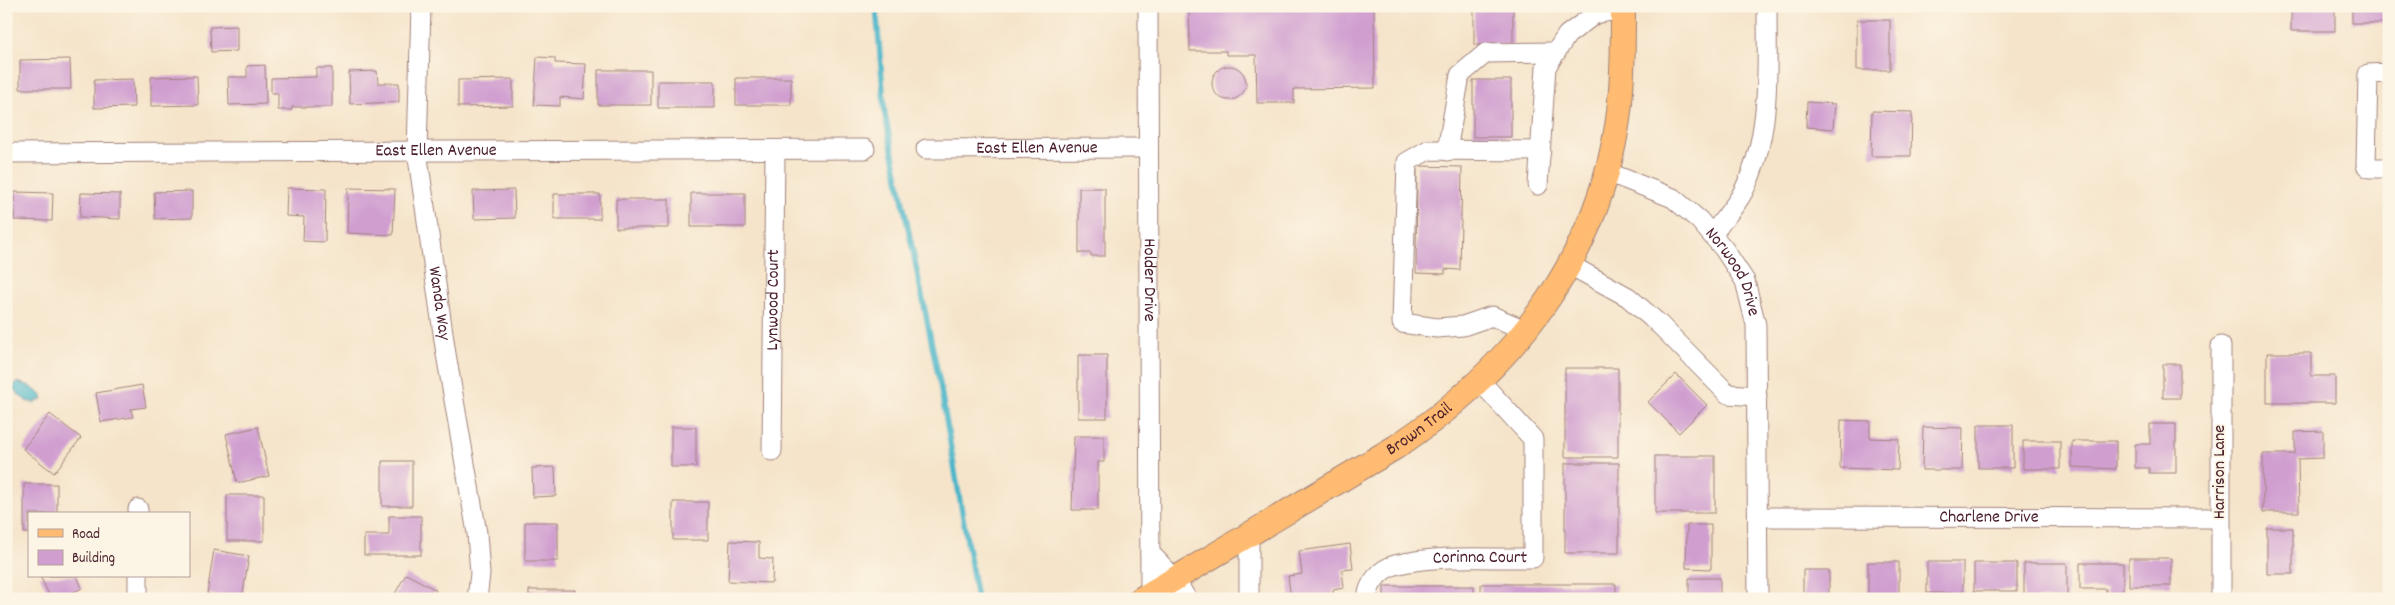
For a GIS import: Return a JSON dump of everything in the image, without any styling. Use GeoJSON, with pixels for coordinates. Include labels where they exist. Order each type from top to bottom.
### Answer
{"type":"FeatureCollection","features":[{"type":"Feature","properties":{"kind":"main road"},"geometry":{"type":"LineString","coordinates":[[1607,172],[1618,121],[1622,81],[1624,8]]}},
{"type":"Feature","properties":{"kind":"main road","name":"Brown Trail"},"geometry":{"type":"LineString","coordinates":[[1145,596],[1396,448],[1435,421],[1480,381],[1527,331],[1570,265],[1592,218],[1607,172]]}},
{"type":"Feature","properties":{"kind":"street","name":"Wanda Way"},"geometry":{"type":"LineString","coordinates":[[421,6],[417,151],[446,354],[477,532],[480,574],[477,599]]}},
{"type":"Feature","properties":{"kind":"street","name":"Holder Drive"},"geometry":{"type":"LineString","coordinates":[[1145,596],[1150,553],[1148,6]]}},
{"type":"Feature","properties":{"kind":"street"},"geometry":{"type":"LineString","coordinates":[[1712,235],[1743,193],[1752,171],[1762,130],[1767,72],[1767,6]]}},
{"type":"Feature","properties":{"kind":"street"},"geometry":{"type":"LineString","coordinates":[[1538,185],[1546,67],[1567,35],[1596,14],[1624,8]]}},
{"type":"Feature","properties":{"kind":"street"},"geometry":{"type":"LineString","coordinates":[[1447,150],[1460,75],[1486,53],[1556,52]]}},
{"type":"Feature","properties":{"kind":"street"},"geometry":{"type":"LineString","coordinates":[[2389,73],[2372,73],[2368,74],[2367,78],[2366,165],[2369,168],[2389,168]]}},
{"type":"Feature","properties":{"kind":"street","name":"East Ellen Avenue"},"geometry":{"type":"LineString","coordinates":[[926,149],[1148,148]]}},
{"type":"Feature","properties":{"kind":"street","name":"East Ellen Avenue"},"geometry":{"type":"LineString","coordinates":[[6,153],[865,149]]}},
{"type":"Feature","properties":{"kind":"street","name":"Lynwood Court"},"geometry":{"type":"LineString","coordinates":[[772,451],[775,150]]}},
{"type":"Feature","properties":{"kind":"street"},"geometry":{"type":"LineString","coordinates":[[1527,331],[1492,316],[1463,326],[1437,328],[1402,323],[1407,162],[1428,150],[1541,151]]}},
{"type":"Feature","properties":{"kind":"street","name":"Norwood Drive"},"geometry":{"type":"LineString","coordinates":[[1607,172],[1673,198],[1699,220],[1724,249],[1745,281],[1756,326],[1758,599]]}},
{"type":"Feature","properties":{"kind":"street"},"geometry":{"type":"LineString","coordinates":[[1570,265],[1628,297],[1660,325],[1728,394],[1757,396]]}},
{"type":"Feature","properties":{"kind":"street","name":"Harrison Lane"},"geometry":{"type":"LineString","coordinates":[[2221,346],[2221,599]]}},
{"type":"Feature","properties":{"kind":"street","name":"Corinna Court"},"geometry":{"type":"LineString","coordinates":[[1367,599],[1368,592],[1378,575],[1393,565],[1438,560],[1533,558],[1533,438],[1480,381]]}},
{"type":"Feature","properties":{"kind":"street","name":"Charlene Drive"},"geometry":{"type":"LineString","coordinates":[[1758,517],[2220,518]]}},
{"type":"Feature","properties":{"kind":"street"},"geometry":{"type":"LineString","coordinates":[[1249,534],[1249,599]]}},
{"type":"Feature","properties":{"kind":"street"},"geometry":{"type":"LineString","coordinates":[[1150,553],[1174,578],[1187,599]]}},
{"type":"Feature","properties":{"kind":"street"},"geometry":{"type":"LineString","coordinates":[[138,578],[138,599]]}},
{"type":"Feature","properties":{"kind":"water"},"geometry":{"type":"Polygon","coordinates":[[[17,382],[28,385],[42,395],[43,399],[34,403],[26,401],[12,388],[17,382]]]}},
{"type":"Feature","properties":{"kind":"building"},"geometry":{"type":"Polygon","coordinates":[[[1189,6],[1374,6],[1375,88],[1294,89],[1294,103],[1257,103],[1256,55],[1226,55],[1226,51],[1190,51],[1189,6]]]}},
{"type":"Feature","properties":{"kind":"building"},"geometry":{"type":"Polygon","coordinates":[[[2291,6],[2335,6],[2335,31],[2291,31],[2291,6]]]}},
{"type":"Feature","properties":{"kind":"building"},"geometry":{"type":"Polygon","coordinates":[[[2352,6],[2389,6],[2389,23],[2352,23],[2352,6]]]}},
{"type":"Feature","properties":{"kind":"building"},"geometry":{"type":"Polygon","coordinates":[[[1474,9],[1513,9],[1513,45],[1474,45],[1474,9]]]}},
{"type":"Feature","properties":{"kind":"building"},"geometry":{"type":"Polygon","coordinates":[[[1857,20],[1890,20],[1890,70],[1857,70],[1857,20]]]}},
{"type":"Feature","properties":{"kind":"building"},"geometry":{"type":"Polygon","coordinates":[[[237,26],[237,51],[211,52],[210,27],[237,26]]]}},
{"type":"Feature","properties":{"kind":"building"},"geometry":{"type":"Polygon","coordinates":[[[537,57],[555,58],[555,63],[586,64],[584,99],[560,97],[560,106],[534,105],[537,57]]]}},
{"type":"Feature","properties":{"kind":"building"},"geometry":{"type":"Polygon","coordinates":[[[70,59],[71,89],[20,89],[20,60],[70,59]]]}},
{"type":"Feature","properties":{"kind":"building"},"geometry":{"type":"Polygon","coordinates":[[[265,65],[266,104],[229,105],[228,77],[247,77],[247,66],[265,65]]]}},
{"type":"Feature","properties":{"kind":"building"},"geometry":{"type":"Polygon","coordinates":[[[1229,66],[1241,71],[1246,83],[1241,95],[1229,100],[1217,95],[1212,83],[1217,71],[1229,66]]]}},
{"type":"Feature","properties":{"kind":"building"},"geometry":{"type":"Polygon","coordinates":[[[316,68],[332,68],[332,107],[292,107],[292,110],[278,110],[278,93],[271,93],[271,78],[316,77],[316,68]]]}},
{"type":"Feature","properties":{"kind":"building"},"geometry":{"type":"Polygon","coordinates":[[[598,70],[651,70],[651,105],[598,105],[598,70]]]}},
{"type":"Feature","properties":{"kind":"building"},"geometry":{"type":"Polygon","coordinates":[[[377,71],[378,83],[399,83],[399,102],[350,104],[349,72],[377,71]]]}},
{"type":"Feature","properties":{"kind":"building"},"geometry":{"type":"Polygon","coordinates":[[[197,76],[198,105],[151,106],[151,77],[197,76]]]}},
{"type":"Feature","properties":{"kind":"building"},"geometry":{"type":"Polygon","coordinates":[[[736,78],[791,78],[791,105],[736,105],[736,78]]]}},
{"type":"Feature","properties":{"kind":"building"},"geometry":{"type":"Polygon","coordinates":[[[133,79],[134,107],[94,108],[94,80],[133,79]]]}},
{"type":"Feature","properties":{"kind":"building"},"geometry":{"type":"Polygon","coordinates":[[[513,79],[513,106],[458,107],[458,80],[513,79]]]}},
{"type":"Feature","properties":{"kind":"building"},"geometry":{"type":"Polygon","coordinates":[[[1473,80],[1511,80],[1511,137],[1473,137],[1473,80]]]}},
{"type":"Feature","properties":{"kind":"building"},"geometry":{"type":"Polygon","coordinates":[[[658,81],[715,81],[715,108],[658,108],[658,81]]]}},
{"type":"Feature","properties":{"kind":"building"},"geometry":{"type":"Polygon","coordinates":[[[1807,102],[1835,104],[1833,129],[1806,127],[1807,102]]]}},
{"type":"Feature","properties":{"kind":"building"},"geometry":{"type":"Polygon","coordinates":[[[1872,111],[1912,112],[1911,156],[1871,156],[1872,111]]]}},
{"type":"Feature","properties":{"kind":"building"},"geometry":{"type":"Polygon","coordinates":[[[1417,166],[1462,167],[1460,270],[1445,269],[1445,274],[1416,273],[1417,166]]]}},
{"type":"Feature","properties":{"kind":"building"},"geometry":{"type":"Polygon","coordinates":[[[287,188],[326,189],[325,242],[303,241],[304,217],[286,216],[287,188]]]}},
{"type":"Feature","properties":{"kind":"building"},"geometry":{"type":"Polygon","coordinates":[[[348,188],[395,189],[393,235],[347,233],[348,188]]]}},
{"type":"Feature","properties":{"kind":"building"},"geometry":{"type":"Polygon","coordinates":[[[1079,188],[1105,188],[1105,256],[1091,256],[1091,253],[1079,253],[1079,188]]]}},
{"type":"Feature","properties":{"kind":"building"},"geometry":{"type":"Polygon","coordinates":[[[514,190],[515,218],[474,219],[473,191],[514,190]]]}},
{"type":"Feature","properties":{"kind":"building"},"geometry":{"type":"Polygon","coordinates":[[[192,191],[192,218],[155,219],[154,192],[192,191]]]}},
{"type":"Feature","properties":{"kind":"building"},"geometry":{"type":"Polygon","coordinates":[[[15,192],[53,193],[52,221],[14,220],[15,192]]]}},
{"type":"Feature","properties":{"kind":"building"},"geometry":{"type":"Polygon","coordinates":[[[81,193],[120,194],[120,219],[80,217],[81,193]]]}},
{"type":"Feature","properties":{"kind":"building"},"geometry":{"type":"Polygon","coordinates":[[[691,193],[745,193],[745,227],[691,227],[691,193]]]}},
{"type":"Feature","properties":{"kind":"building"},"geometry":{"type":"Polygon","coordinates":[[[554,194],[600,194],[600,219],[554,219],[554,194]]]}},
{"type":"Feature","properties":{"kind":"building"},"geometry":{"type":"Polygon","coordinates":[[[616,199],[669,199],[669,228],[616,228],[616,199]]]}},
{"type":"Feature","properties":{"kind":"building"},"geometry":{"type":"Polygon","coordinates":[[[2267,353],[2311,353],[2311,376],[2335,376],[2335,403],[2267,403],[2267,353]]]}},
{"type":"Feature","properties":{"kind":"building"},"geometry":{"type":"Polygon","coordinates":[[[1078,355],[1107,355],[1107,418],[1078,418],[1078,355]]]}},
{"type":"Feature","properties":{"kind":"building"},"geometry":{"type":"Polygon","coordinates":[[[2163,364],[2180,364],[2180,398],[2163,398],[2163,364]]]}},
{"type":"Feature","properties":{"kind":"building"},"geometry":{"type":"Polygon","coordinates":[[[1565,368],[1618,368],[1618,457],[1565,457],[1565,368]]]}},
{"type":"Feature","properties":{"kind":"building"},"geometry":{"type":"Polygon","coordinates":[[[1676,374],[1707,405],[1679,433],[1648,402],[1676,374]]]}},
{"type":"Feature","properties":{"kind":"building"},"geometry":{"type":"Polygon","coordinates":[[[142,385],[146,407],[131,409],[133,417],[101,422],[96,393],[142,385]]]}},
{"type":"Feature","properties":{"kind":"building"},"geometry":{"type":"Polygon","coordinates":[[[50,414],[81,438],[54,473],[23,449],[50,414]]]}},
{"type":"Feature","properties":{"kind":"building"},"geometry":{"type":"Polygon","coordinates":[[[1841,420],[1870,421],[1870,438],[1899,439],[1898,470],[1840,468],[1841,420]]]}},
{"type":"Feature","properties":{"kind":"building"},"geometry":{"type":"Polygon","coordinates":[[[2150,424],[2176,424],[2176,473],[2149,473],[2149,468],[2135,468],[2135,444],[2150,444],[2150,424]]]}},
{"type":"Feature","properties":{"kind":"building"},"geometry":{"type":"Polygon","coordinates":[[[1978,425],[2013,425],[2013,468],[1978,468],[1978,425]]]}},
{"type":"Feature","properties":{"kind":"building"},"geometry":{"type":"Polygon","coordinates":[[[258,427],[269,476],[237,483],[226,434],[258,427]]]}},
{"type":"Feature","properties":{"kind":"building"},"geometry":{"type":"Polygon","coordinates":[[[671,427],[696,427],[696,467],[671,467],[671,427]]]}},
{"type":"Feature","properties":{"kind":"building"},"geometry":{"type":"Polygon","coordinates":[[[1923,427],[1963,428],[1962,470],[1922,470],[1923,427]]]}},
{"type":"Feature","properties":{"kind":"building"},"geometry":{"type":"Polygon","coordinates":[[[2323,431],[2323,458],[2298,459],[2299,512],[2263,512],[2263,454],[2295,454],[2295,432],[2323,431]]]}},
{"type":"Feature","properties":{"kind":"building"},"geometry":{"type":"Polygon","coordinates":[[[1074,436],[1104,436],[1104,462],[1098,462],[1098,510],[1072,510],[1074,436]]]}},
{"type":"Feature","properties":{"kind":"building"},"geometry":{"type":"Polygon","coordinates":[[[2023,441],[2060,441],[2060,469],[2023,469],[2023,441]]]}},
{"type":"Feature","properties":{"kind":"building"},"geometry":{"type":"Polygon","coordinates":[[[2072,441],[2116,441],[2116,469],[2072,467],[2072,441]]]}},
{"type":"Feature","properties":{"kind":"building"},"geometry":{"type":"Polygon","coordinates":[[[1655,456],[1715,456],[1715,513],[1655,513],[1655,456]]]}},
{"type":"Feature","properties":{"kind":"building"},"geometry":{"type":"Polygon","coordinates":[[[382,461],[412,461],[412,506],[382,506],[382,461]]]}},
{"type":"Feature","properties":{"kind":"building"},"geometry":{"type":"Polygon","coordinates":[[[1565,463],[1619,463],[1619,553],[1565,553],[1565,463]]]}},
{"type":"Feature","properties":{"kind":"building"},"geometry":{"type":"Polygon","coordinates":[[[555,467],[556,496],[533,497],[532,468],[555,467]]]}},
{"type":"Feature","properties":{"kind":"building"},"geometry":{"type":"Polygon","coordinates":[[[24,484],[57,484],[57,512],[28,512],[28,533],[24,533],[24,484]]]}},
{"type":"Feature","properties":{"kind":"building"},"geometry":{"type":"Polygon","coordinates":[[[227,495],[264,495],[264,541],[227,541],[227,495]]]}},
{"type":"Feature","properties":{"kind":"building"},"geometry":{"type":"Polygon","coordinates":[[[673,502],[708,502],[708,540],[673,540],[673,502]]]}},
{"type":"Feature","properties":{"kind":"building"},"geometry":{"type":"Polygon","coordinates":[[[389,516],[421,516],[421,555],[364,555],[364,535],[389,535],[389,516]]]}},
{"type":"Feature","properties":{"kind":"building"},"geometry":{"type":"Polygon","coordinates":[[[525,522],[558,522],[558,561],[525,561],[525,522]]]}},
{"type":"Feature","properties":{"kind":"building"},"geometry":{"type":"Polygon","coordinates":[[[1687,525],[1711,525],[1711,569],[1686,568],[1687,525]]]}},
{"type":"Feature","properties":{"kind":"building"},"geometry":{"type":"Polygon","coordinates":[[[2267,528],[2293,528],[2293,574],[2267,574],[2267,528]]]}},
{"type":"Feature","properties":{"kind":"building"},"geometry":{"type":"Polygon","coordinates":[[[730,541],[759,542],[759,558],[773,559],[772,583],[728,581],[730,541]]]}},
{"type":"Feature","properties":{"kind":"building"},"geometry":{"type":"Polygon","coordinates":[[[1350,544],[1353,569],[1342,570],[1344,588],[1333,590],[1334,599],[1291,599],[1288,576],[1302,574],[1299,551],[1350,544]]]}},
{"type":"Feature","properties":{"kind":"building"},"geometry":{"type":"Polygon","coordinates":[[[214,550],[249,556],[242,599],[207,594],[214,550]]]}},
{"type":"Feature","properties":{"kind":"building"},"geometry":{"type":"Polygon","coordinates":[[[2129,558],[2171,558],[2171,586],[2129,586],[2129,558]]]}},
{"type":"Feature","properties":{"kind":"building"},"geometry":{"type":"Polygon","coordinates":[[[1868,562],[1899,562],[1899,599],[1868,599],[1868,562]]]}},
{"type":"Feature","properties":{"kind":"building"},"geometry":{"type":"Polygon","coordinates":[[[1927,562],[1963,562],[1963,593],[1927,593],[1927,562]]]}},
{"type":"Feature","properties":{"kind":"building"},"geometry":{"type":"Polygon","coordinates":[[[1974,563],[2017,563],[2017,591],[1974,591],[1974,563]]]}},
{"type":"Feature","properties":{"kind":"building"},"geometry":{"type":"Polygon","coordinates":[[[2024,563],[2067,563],[2067,599],[2024,599],[2024,563]]]}},
{"type":"Feature","properties":{"kind":"building"},"geometry":{"type":"Polygon","coordinates":[[[2080,563],[2123,563],[2123,599],[2106,599],[2106,589],[2080,589],[2080,563]]]}},
{"type":"Feature","properties":{"kind":"building"},"geometry":{"type":"Polygon","coordinates":[[[1803,570],[1829,570],[1829,599],[1803,599],[1803,570]]]}},
{"type":"Feature","properties":{"kind":"building"},"geometry":{"type":"Polygon","coordinates":[[[406,574],[436,590],[431,599],[392,599],[406,574]]]}},
{"type":"Feature","properties":{"kind":"building"},"geometry":{"type":"Polygon","coordinates":[[[41,578],[78,578],[82,588],[60,599],[51,599],[41,578]]]}},
{"type":"Feature","properties":{"kind":"building"},"geometry":{"type":"Polygon","coordinates":[[[1689,578],[1720,578],[1720,599],[1689,599],[1689,578]]]}},
{"type":"Feature","properties":{"kind":"building"},"geometry":{"type":"Polygon","coordinates":[[[1481,584],[1616,584],[1616,599],[1481,599],[1481,584]]]}},
{"type":"Feature","properties":{"kind":"building"},"geometry":{"type":"Polygon","coordinates":[[[1384,586],[1474,586],[1474,599],[1384,599],[1384,586]]]}},
{"type":"Feature","properties":{"kind":"building"},"geometry":{"type":"Polygon","coordinates":[[[529,590],[575,590],[575,599],[529,599],[529,590]]]}},
{"type":"Feature","properties":{"kind":"waterway"},"geometry":{"type":"LineString","coordinates":[[876,6],[885,115],[940,384],[977,599]]}}]}
